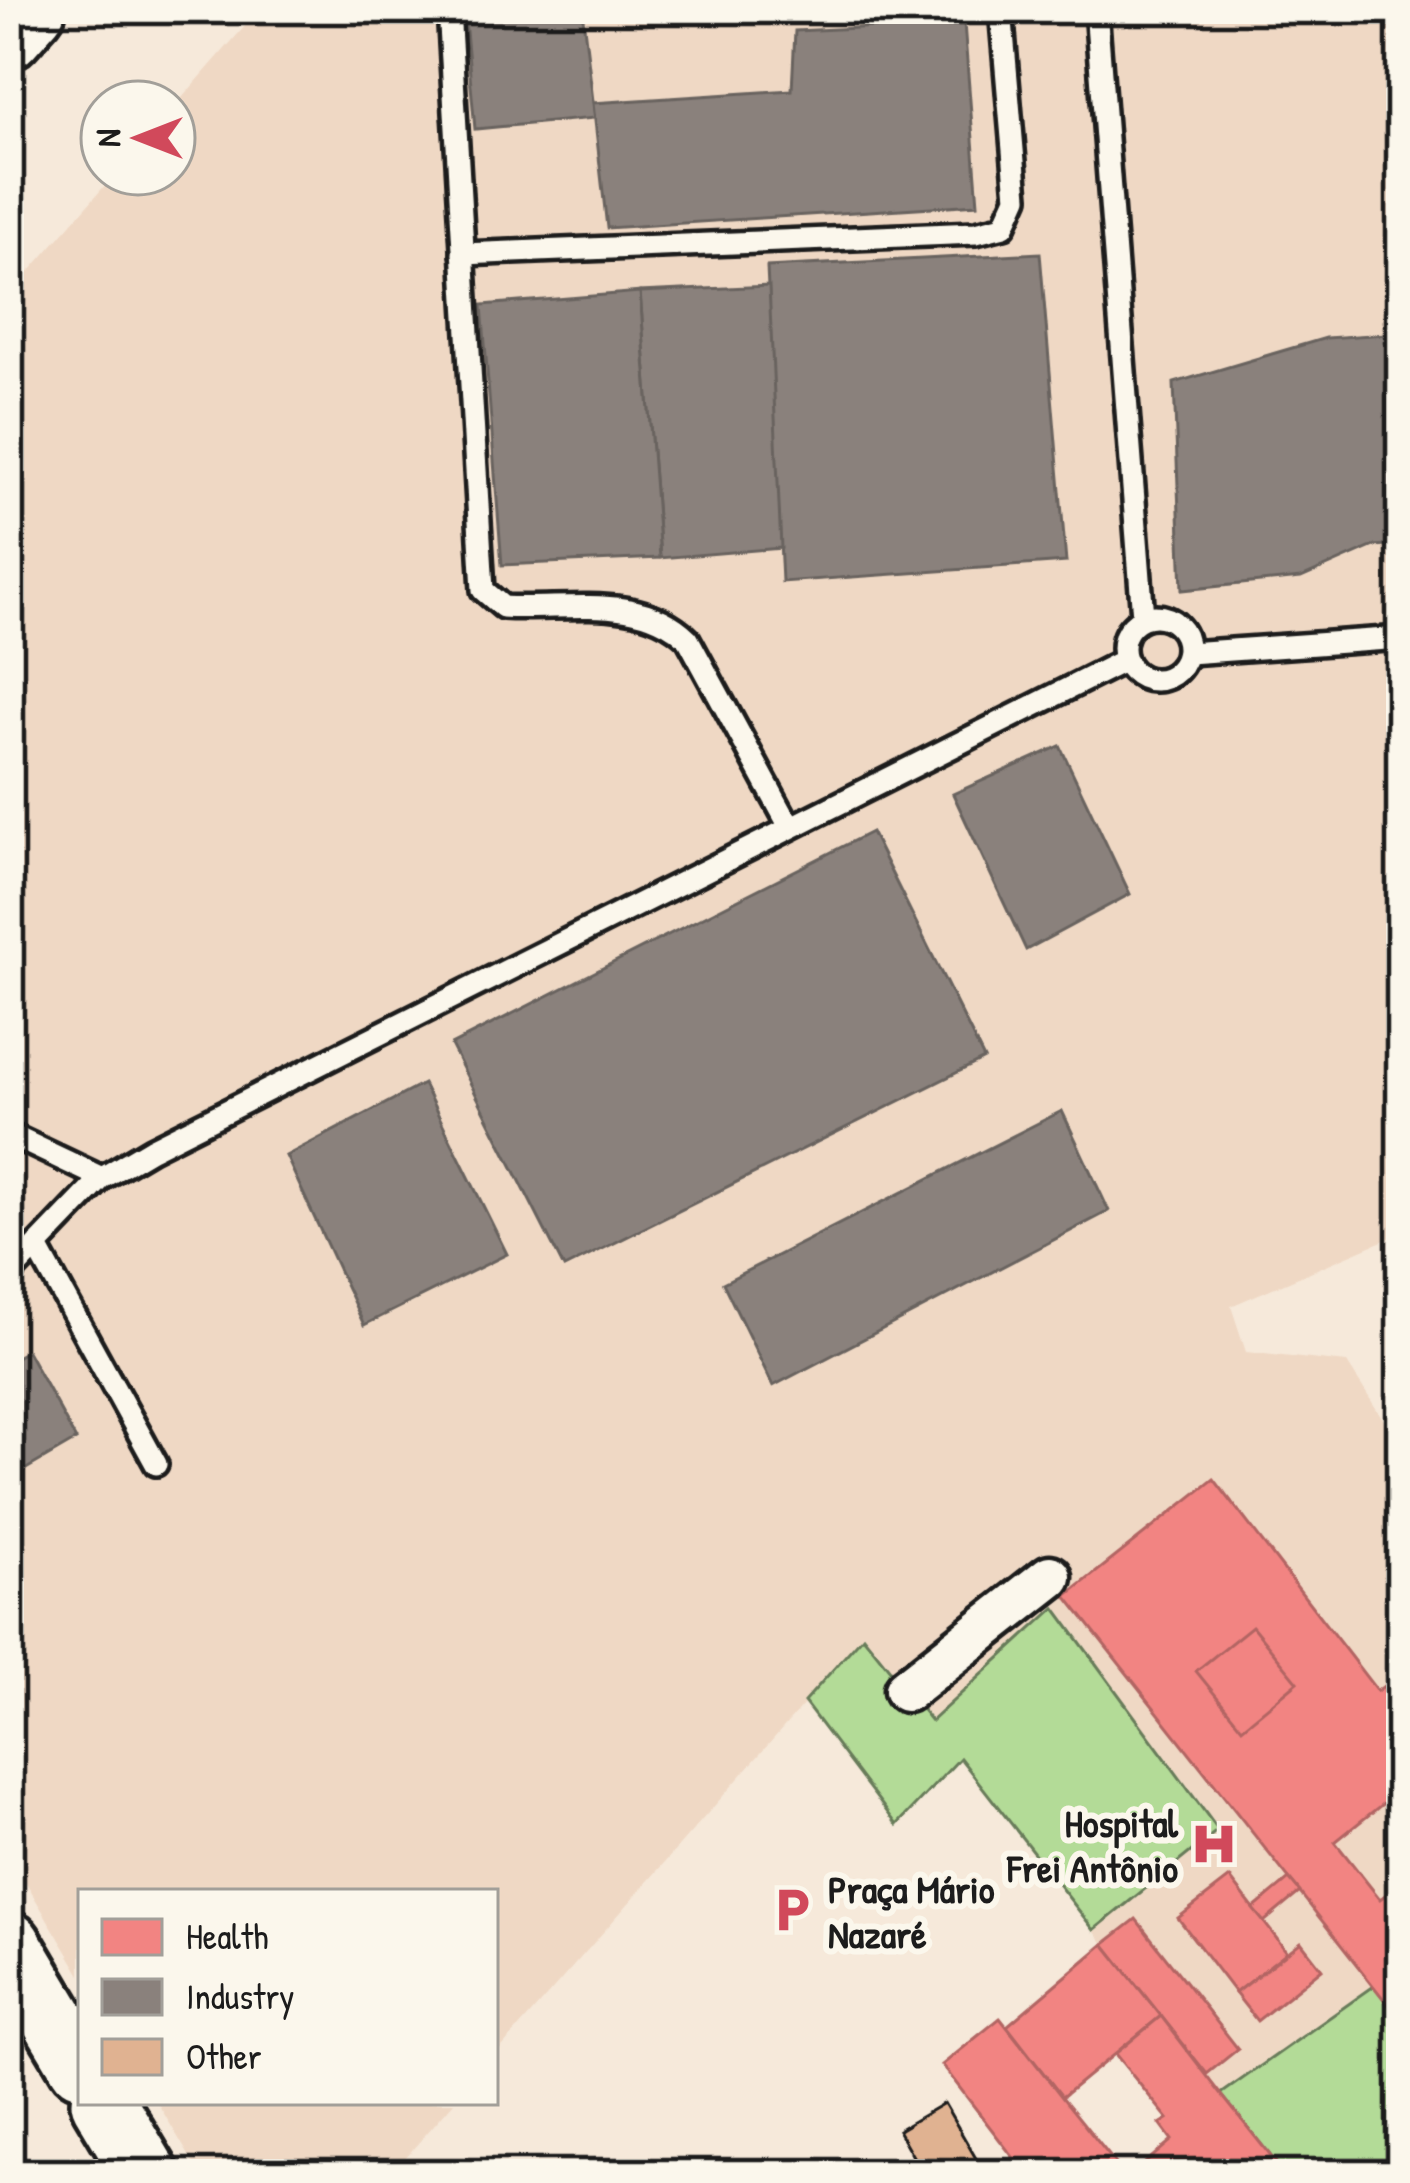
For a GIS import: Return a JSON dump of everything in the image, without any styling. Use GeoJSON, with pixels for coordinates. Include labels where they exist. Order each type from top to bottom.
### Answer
{"type":"FeatureCollection","features":[{"type":"Feature","properties":{"kind":"street"},"geometry":{"type":"LineString","coordinates":[[9,36],[33,9]]}},
{"type":"Feature","properties":{"kind":"street"},"geometry":{"type":"LineString","coordinates":[[906,1690],[1050,1576]]}},
{"type":"Feature","properties":{"kind":"street"},"geometry":{"type":"LineString","coordinates":[[9,1944],[78,2060]]}},
{"type":"Feature","properties":{"kind":"lane"},"geometry":{"type":"LineString","coordinates":[[449,9],[478,575],[483,590],[502,607],[614,608],[671,622],[688,639],[790,827]]}},
{"type":"Feature","properties":{"kind":"lane"},"geometry":{"type":"LineString","coordinates":[[463,254],[976,232],[1004,226],[1017,197],[1001,9]]}},
{"type":"Feature","properties":{"kind":"lane"},"geometry":{"type":"LineString","coordinates":[[1096,9],[1143,617]]}},
{"type":"Feature","properties":{"kind":"lane"},"geometry":{"type":"LineString","coordinates":[[1160,615],[1175,622],[1188,652],[1181,668],[1167,678],[1135,674],[1125,659],[1123,642],[1130,627],[1143,617],[1160,615]]}},
{"type":"Feature","properties":{"kind":"lane"},"geometry":{"type":"LineString","coordinates":[[1188,652],[1401,638]]}},
{"type":"Feature","properties":{"kind":"lane"},"geometry":{"type":"LineString","coordinates":[[9,1275],[102,1178],[481,979],[1125,659]]}},
{"type":"Feature","properties":{"kind":"lane"},"geometry":{"type":"LineString","coordinates":[[9,1134],[102,1178]]}},
{"type":"Feature","properties":{"kind":"lane"},"geometry":{"type":"LineString","coordinates":[[38,1247],[156,1464]]}},
{"type":"Feature","properties":{"kind":"shaded area"},"geometry":{"type":"Polygon","coordinates":[[[260,9],[1401,9],[1401,1233],[1231,1306],[1246,1352],[1347,1363],[1401,1447],[1401,2174],[1285,2174],[863,1637],[498,2052],[498,1889],[78,1889],[78,1970],[9,1855],[9,295],[94,198],[198,198],[198,80],[260,9]]]}},
{"type":"Feature","properties":{"kind":"shaded area"},"geometry":{"type":"Polygon","coordinates":[[[159,2105],[451,2105],[391,2174],[200,2174],[159,2105]]]}},
{"type":"Feature","properties":{"kind":"green space"},"geometry":{"type":"Polygon","coordinates":[[[1055,1608],[1218,1830],[1094,1930],[960,1758],[897,1825],[804,1702],[863,1636],[931,1721],[1055,1608]]]}},
{"type":"Feature","properties":{"kind":"green space"},"geometry":{"type":"Polygon","coordinates":[[[1374,1986],[1401,2021],[1401,2174],[1285,2174],[1221,2094],[1374,1986]]]}},
{"type":"Feature","properties":{"kind":"building: Health"},"geometry":{"type":"Polygon","coordinates":[[[1214,1479],[1377,1691],[1392,1680],[1401,1693],[1401,1702],[1392,1710],[1401,1722],[1401,1822],[1386,1801],[1335,1842],[1380,1899],[1401,1883],[1401,2021],[1066,1596],[1214,1479]]]}},
{"type":"Feature","properties":{"kind":"building: Health"},"geometry":{"type":"Polygon","coordinates":[[[1252,1626],[1298,1682],[1242,1728],[1196,1671],[1252,1626]]]}},
{"type":"Feature","properties":{"kind":"building: Health"},"geometry":{"type":"Polygon","coordinates":[[[1401,1665],[1401,1693],[1387,1675],[1401,1665]]]}},
{"type":"Feature","properties":{"kind":"building: Health"},"geometry":{"type":"Polygon","coordinates":[[[1230,1878],[1287,1952],[1235,1993],[1178,1918],[1230,1878]]]}},
{"type":"Feature","properties":{"kind":"building: Health"},"geometry":{"type":"Polygon","coordinates":[[[1289,1879],[1300,1892],[1264,1922],[1253,1909],[1289,1879]]]}},
{"type":"Feature","properties":{"kind":"building: Health"},"geometry":{"type":"Polygon","coordinates":[[[1136,1919],[1238,2049],[1207,2074],[1104,1944],[1136,1919]]]}},
{"type":"Feature","properties":{"kind":"building: Health"},"geometry":{"type":"Polygon","coordinates":[[[1301,1942],[1322,1969],[1257,2021],[1235,1993],[1301,1942]]]}},
{"type":"Feature","properties":{"kind":"building: Health"},"geometry":{"type":"Polygon","coordinates":[[[1104,1944],[1161,2016],[1062,2097],[1007,2026],[1104,1944]]]}},
{"type":"Feature","properties":{"kind":"building: Health"},"geometry":{"type":"Polygon","coordinates":[[[1161,2016],[1285,2174],[1132,2174],[1172,2140],[1160,2124],[1168,2119],[1115,2054],[1161,2016]]]}},
{"type":"Feature","properties":{"kind":"building: Health"},"geometry":{"type":"Polygon","coordinates":[[[1000,2018],[1124,2174],[1026,2174],[942,2065],[1000,2018]]]}},
{"type":"Feature","properties":{"kind":"building: Industry"},"geometry":{"type":"Polygon","coordinates":[[[464,9],[582,9],[595,118],[475,129],[464,9]]]}},
{"type":"Feature","properties":{"kind":"building: Industry"},"geometry":{"type":"Polygon","coordinates":[[[964,23],[978,204],[607,228],[593,103],[792,90],[795,31],[964,23]]]}},
{"type":"Feature","properties":{"kind":"building: Industry"},"geometry":{"type":"Polygon","coordinates":[[[1040,253],[1066,562],[782,582],[767,267],[1040,253]]]}},
{"type":"Feature","properties":{"kind":"building: Industry"},"geometry":{"type":"Polygon","coordinates":[[[769,286],[781,548],[660,558],[640,292],[769,286]]]}},
{"type":"Feature","properties":{"kind":"building: Industry"},"geometry":{"type":"Polygon","coordinates":[[[640,292],[660,558],[502,565],[482,305],[640,292]]]}},
{"type":"Feature","properties":{"kind":"building: Industry"},"geometry":{"type":"Polygon","coordinates":[[[1401,333],[1401,544],[1374,546],[1301,578],[1182,590],[1174,383],[1326,338],[1401,333]]]}},
{"type":"Feature","properties":{"kind":"building: Industry"},"geometry":{"type":"Polygon","coordinates":[[[1060,746],[1130,894],[1026,950],[953,794],[1060,746]]]}},
{"type":"Feature","properties":{"kind":"building: Industry"},"geometry":{"type":"Polygon","coordinates":[[[871,832],[984,1059],[564,1268],[451,1045],[871,832]]]}},
{"type":"Feature","properties":{"kind":"building: Industry"},"geometry":{"type":"Polygon","coordinates":[[[423,1084],[507,1254],[364,1325],[286,1156],[423,1084]]]}},
{"type":"Feature","properties":{"kind":"building: Industry"},"geometry":{"type":"Polygon","coordinates":[[[1062,1111],[1109,1211],[773,1386],[723,1283],[1062,1111]]]}},
{"type":"Feature","properties":{"kind":"building: Industry"},"geometry":{"type":"Polygon","coordinates":[[[27,1351],[76,1440],[9,1479],[9,1361],[27,1351]]]}},
{"type":"Feature","properties":{"kind":"building: Other"},"geometry":{"type":"Polygon","coordinates":[[[944,2103],[985,2174],[923,2174],[898,2130],[944,2103]]]}},
{"type":"Feature","properties":{"kind":"place","name":"Hospital Frei Antônio"},"geometry":{"type":"Point","coordinates":[1214,1844]}},
{"type":"Feature","properties":{"kind":"place","name":"Praça Mário Nazaré"},"geometry":{"type":"Point","coordinates":[792,1910]}}]}
